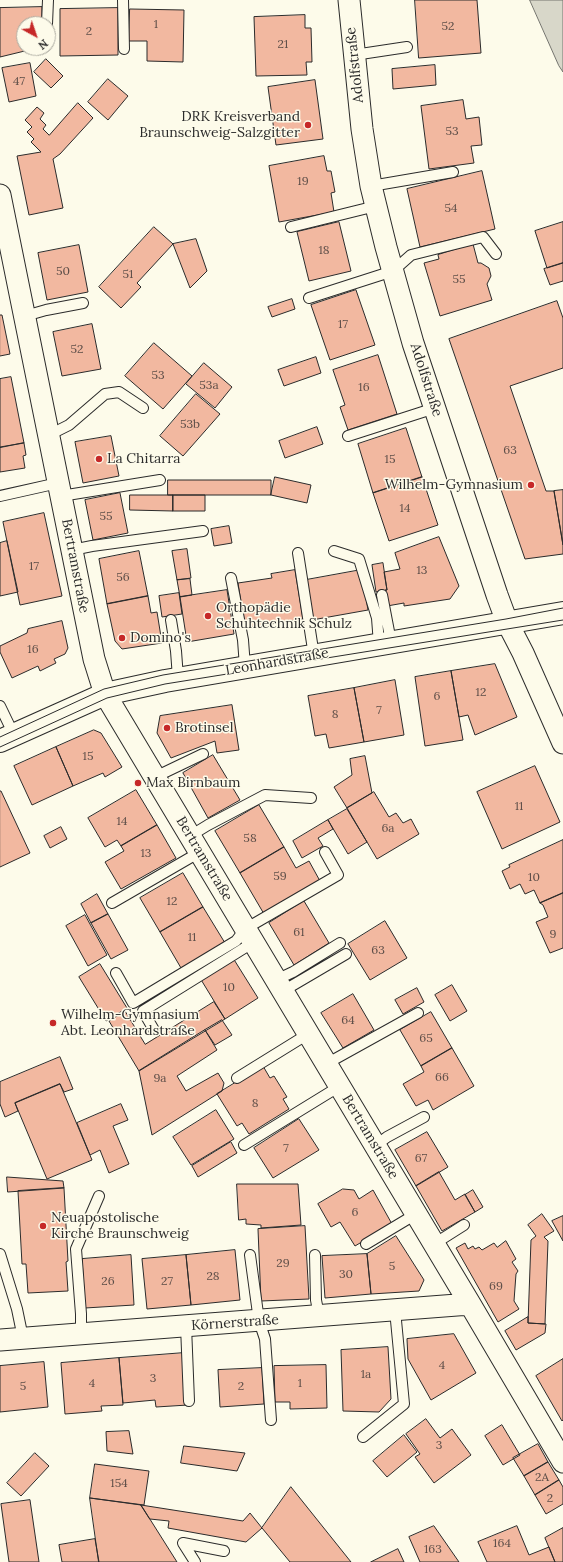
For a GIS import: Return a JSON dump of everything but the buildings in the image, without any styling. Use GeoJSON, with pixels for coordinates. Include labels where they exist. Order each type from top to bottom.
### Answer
{"type":"FeatureCollection","features":[{"type":"Feature","properties":{"kind":"street","name":"Adolfstraße"},"geometry":{"type":"LineString","coordinates":[[349,0],[362,129],[374,196],[393,272],[435,408],[507,622],[523,653],[563,744]]}},
{"type":"Feature","properties":{"kind":"street","name":"Bertramstraße"},"geometry":{"type":"LineString","coordinates":[[0,195],[10,262],[25,316],[94,659],[105,694],[563,1462]]}},
{"type":"Feature","properties":{"kind":"street","name":"Leonhardstraße"},"geometry":{"type":"LineString","coordinates":[[7,738],[105,694],[178,678],[563,613]]}},
{"type":"Feature","properties":{"kind":"street","name":"Körnerstraße"},"geometry":{"type":"LineString","coordinates":[[0,1340],[470,1304]]}},
{"type":"Feature","properties":{"kind":"lane"},"geometry":{"type":"LineString","coordinates":[[48,0],[48,16]]}},
{"type":"Feature","properties":{"kind":"lane"},"geometry":{"type":"LineString","coordinates":[[123,0],[124,49]]}},
{"type":"Feature","properties":{"kind":"lane"},"geometry":{"type":"LineString","coordinates":[[354,55],[407,47]]}},
{"type":"Feature","properties":{"kind":"lane"},"geometry":{"type":"LineString","coordinates":[[291,227],[374,196],[454,172]]}},
{"type":"Feature","properties":{"kind":"lane"},"geometry":{"type":"LineString","coordinates":[[309,298],[393,272],[411,256],[483,237],[496,254]]}},
{"type":"Feature","properties":{"kind":"lane"},"geometry":{"type":"LineString","coordinates":[[25,316],[83,303]]}},
{"type":"Feature","properties":{"kind":"lane"},"geometry":{"type":"LineString","coordinates":[[49,435],[69,425],[105,394],[119,392],[143,408]]}},
{"type":"Feature","properties":{"kind":"lane"},"geometry":{"type":"LineString","coordinates":[[348,436],[435,408]]}},
{"type":"Feature","properties":{"kind":"lane"},"geometry":{"type":"LineString","coordinates":[[0,496],[160,480]]}},
{"type":"Feature","properties":{"kind":"lane"},"geometry":{"type":"LineString","coordinates":[[72,550],[203,531]]}},
{"type":"Feature","properties":{"kind":"lane"},"geometry":{"type":"LineString","coordinates":[[334,551],[359,559],[365,573],[385,643]]}},
{"type":"Feature","properties":{"kind":"lane"},"geometry":{"type":"LineString","coordinates":[[298,553],[314,656]]}},
{"type":"Feature","properties":{"kind":"lane"},"geometry":{"type":"LineString","coordinates":[[231,578],[243,640],[245,667]]}},
{"type":"Feature","properties":{"kind":"lane"},"geometry":{"type":"LineString","coordinates":[[382,595],[385,643]]}},
{"type":"Feature","properties":{"kind":"lane"},"geometry":{"type":"LineString","coordinates":[[171,620],[176,651],[178,678]]}},
{"type":"Feature","properties":{"kind":"lane"},"geometry":{"type":"LineString","coordinates":[[0,706],[7,738]]}},
{"type":"Feature","properties":{"kind":"lane"},"geometry":{"type":"LineString","coordinates":[[155,777],[203,754]]}},
{"type":"Feature","properties":{"kind":"lane"},"geometry":{"type":"LineString","coordinates":[[112,903],[195,844],[208,825],[265,795],[311,798]]}},
{"type":"Feature","properties":{"kind":"lane"},"geometry":{"type":"LineString","coordinates":[[154,1030],[143,1011],[338,875],[325,852]]}},
{"type":"Feature","properties":{"kind":"lane"},"geometry":{"type":"LineString","coordinates":[[116,973],[133,1003],[236,941],[249,936]]}},
{"type":"Feature","properties":{"kind":"lane"},"geometry":{"type":"LineString","coordinates":[[279,986],[293,972],[340,943]]}},
{"type":"Feature","properties":{"kind":"lane"},"geometry":{"type":"LineString","coordinates":[[279,986],[346,954]]}},
{"type":"Feature","properties":{"kind":"lane"},"geometry":{"type":"LineString","coordinates":[[326,1064],[418,1013]]}},
{"type":"Feature","properties":{"kind":"lane"},"geometry":{"type":"LineString","coordinates":[[237,1078],[308,1034]]}},
{"type":"Feature","properties":{"kind":"lane"},"geometry":{"type":"LineString","coordinates":[[244,1145],[340,1086]]}},
{"type":"Feature","properties":{"kind":"lane"},"geometry":{"type":"LineString","coordinates":[[375,1146],[387,1137],[424,1117]]}},
{"type":"Feature","properties":{"kind":"lane"},"geometry":{"type":"LineString","coordinates":[[81,1334],[76,1249],[99,1196]]}},
{"type":"Feature","properties":{"kind":"lane"},"geometry":{"type":"LineString","coordinates":[[366,1244],[416,1214]]}},
{"type":"Feature","properties":{"kind":"lane"},"geometry":{"type":"LineString","coordinates":[[434,1244],[464,1225]]}},
{"type":"Feature","properties":{"kind":"lane"},"geometry":{"type":"LineString","coordinates":[[0,1254],[17,1309],[23,1338]]}},
{"type":"Feature","properties":{"kind":"lane"},"geometry":{"type":"LineString","coordinates":[[250,1255],[259,1321],[265,1339],[271,1420]]}},
{"type":"Feature","properties":{"kind":"lane"},"geometry":{"type":"LineString","coordinates":[[315,1255],[316,1300],[319,1316]]}},
{"type":"Feature","properties":{"kind":"lane"},"geometry":{"type":"LineString","coordinates":[[363,1437],[404,1404],[395,1310]]}},
{"type":"Feature","properties":{"kind":"lane"},"geometry":{"type":"LineString","coordinates":[[186,1326],[189,1401]]}},
{"type":"Feature","properties":{"kind":"lane"},"geometry":{"type":"LineString","coordinates":[[195,1562],[183,1543],[224,1551]]}},
{"type":"Feature","properties":{"kind":"shaded area"},"geometry":{"type":"Polygon","coordinates":[[[530,0],[563,0],[563,72],[559,66],[530,0]]]}},
{"type":"Feature","properties":{"kind":"tram line"},"geometry":{"type":"LineString","coordinates":[[0,737],[104,689],[163,675],[506,619],[563,608]]}},
{"type":"Feature","properties":{"kind":"tram line"},"geometry":{"type":"LineString","coordinates":[[0,747],[107,698],[165,684],[563,620]]}},
{"type":"Feature","properties":{"kind":"place","name":"DRK Kreisverband Braunschweig-Salzgitter"},"geometry":{"type":"Point","coordinates":[308,125]}},
{"type":"Feature","properties":{"kind":"place","name":"La Chitarra"},"geometry":{"type":"Point","coordinates":[99,459]}},
{"type":"Feature","properties":{"kind":"place","name":"Wilhelm-Gymnasium"},"geometry":{"type":"Point","coordinates":[531,485]}},
{"type":"Feature","properties":{"kind":"place","name":"Orthopädie Schuhtechnik Schulz"},"geometry":{"type":"Point","coordinates":[208,616]}},
{"type":"Feature","properties":{"kind":"place","name":"Domino's"},"geometry":{"type":"Point","coordinates":[122,638]}},
{"type":"Feature","properties":{"kind":"place","name":"Brotinsel"},"geometry":{"type":"Point","coordinates":[167,728]}},
{"type":"Feature","properties":{"kind":"place","name":"Max Birnbaum"},"geometry":{"type":"Point","coordinates":[138,783]}},
{"type":"Feature","properties":{"kind":"place","name":"Wilhelm-Gymnasium Abt. Leonhardstraße"},"geometry":{"type":"Point","coordinates":[53,1023]}},
{"type":"Feature","properties":{"kind":"place","name":"Neuapostolische Kirche Braunschweig"},"geometry":{"type":"Point","coordinates":[43,1226]}}]}
